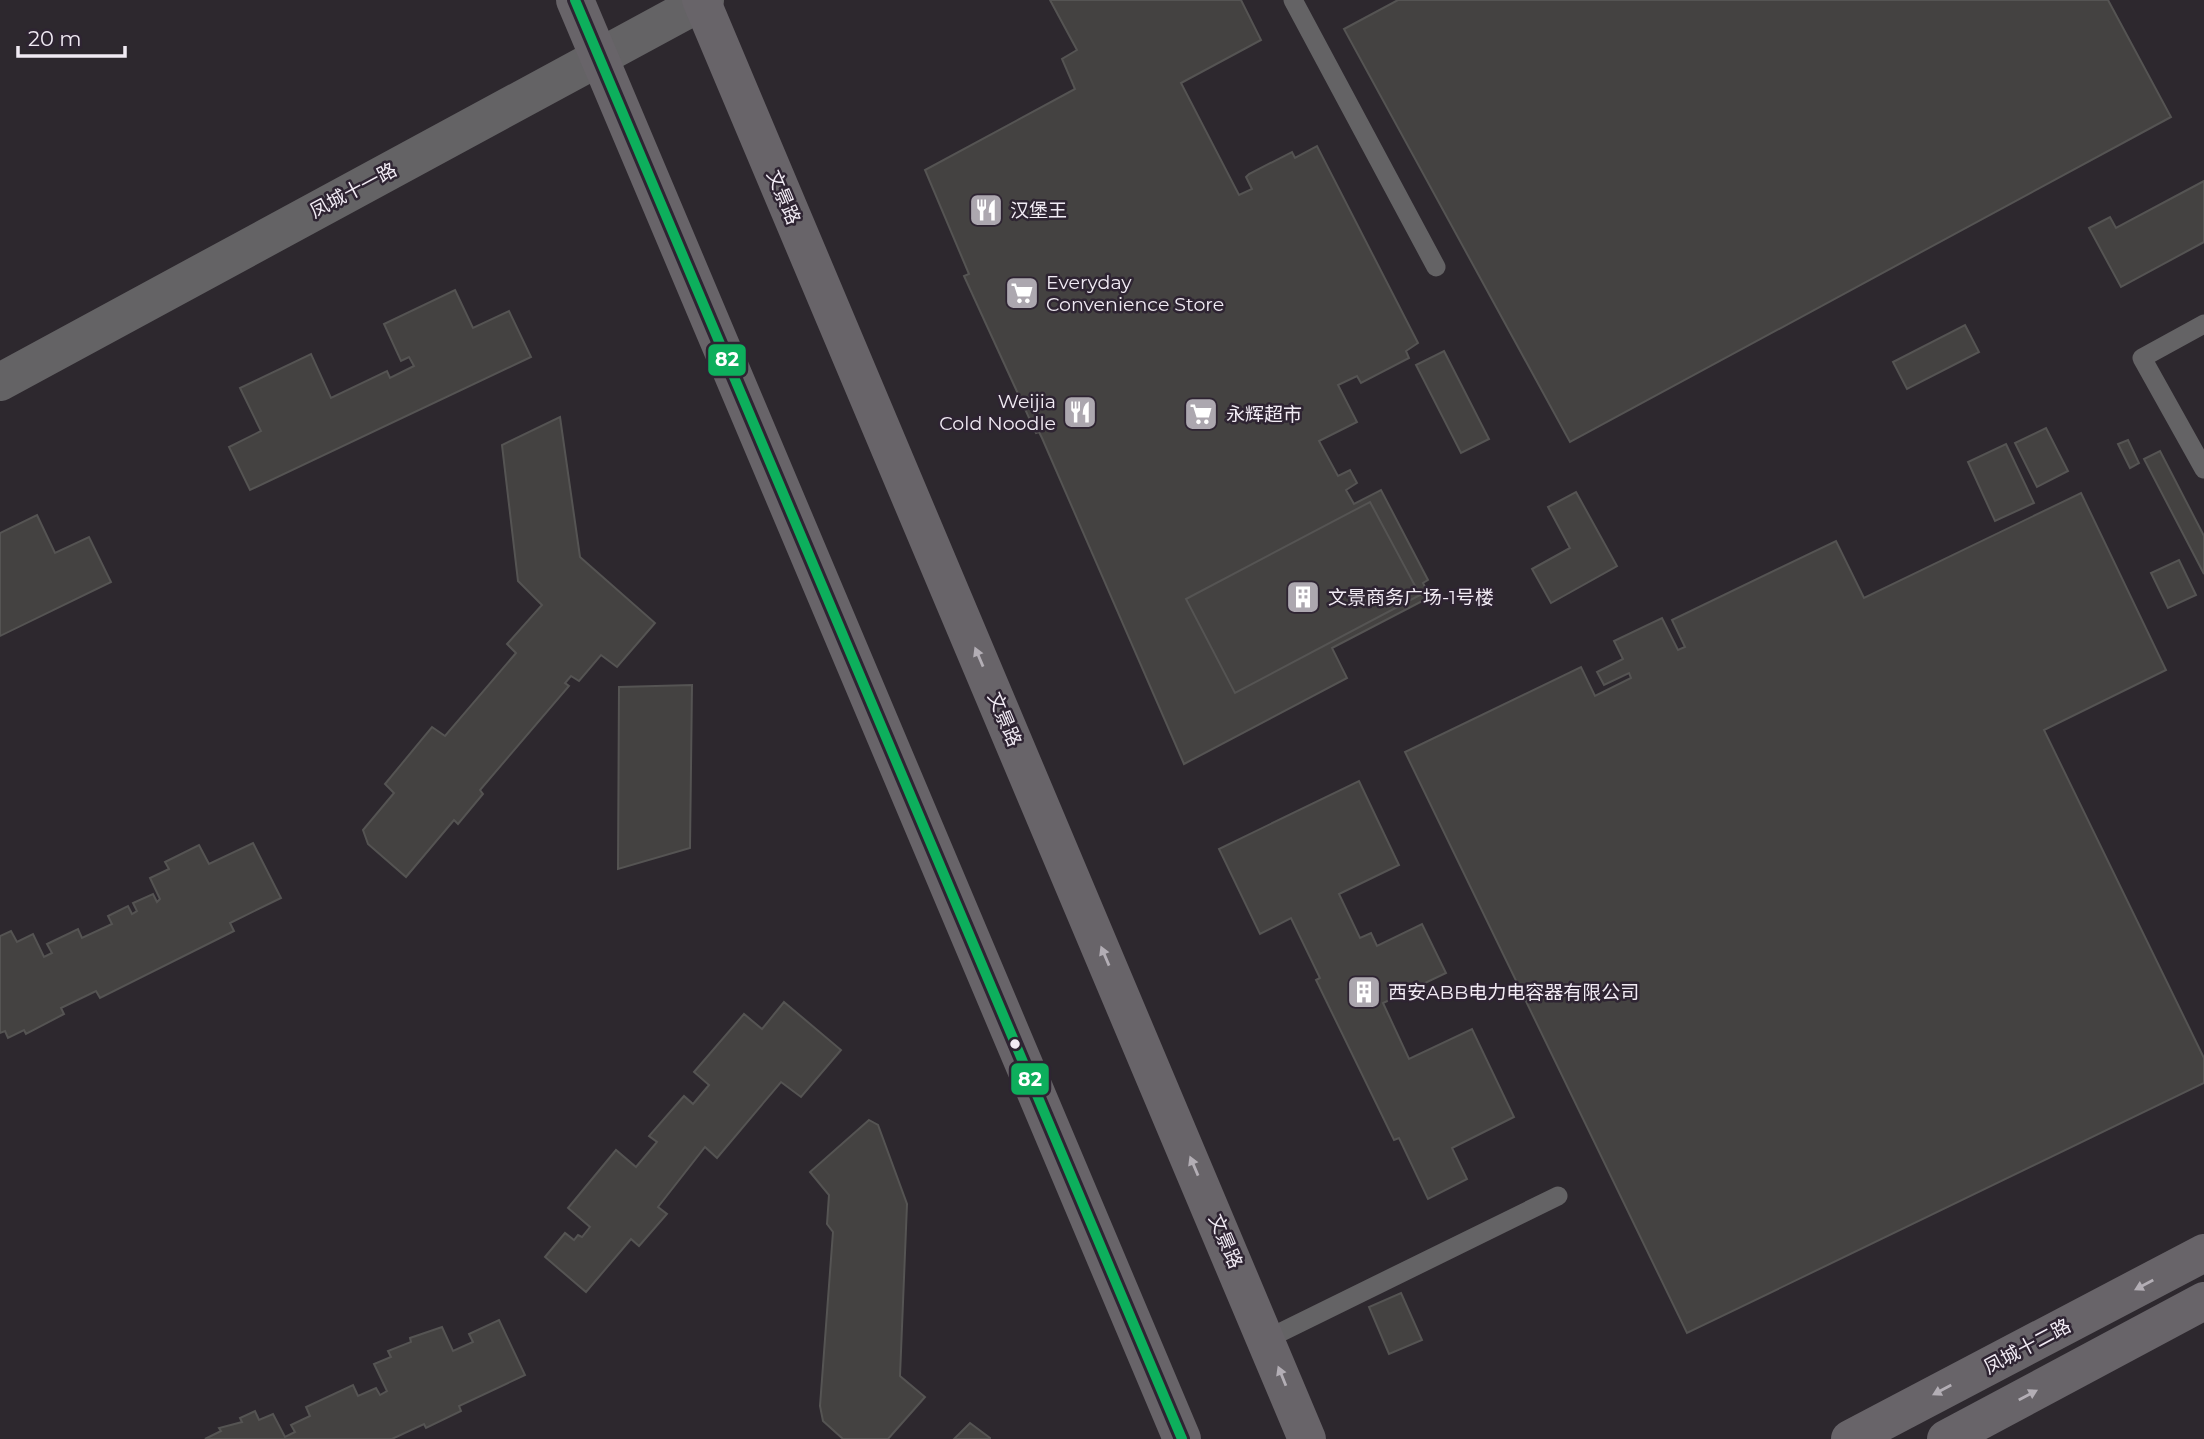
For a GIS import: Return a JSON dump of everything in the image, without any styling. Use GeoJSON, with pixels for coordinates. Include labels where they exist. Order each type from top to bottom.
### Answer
{"type":"FeatureCollection","features":[{"type":"Feature","properties":{"kind":"main road"},"geometry":{"type":"LineString","coordinates":[[575,0],[1182,1439]]}},
{"type":"Feature","properties":{"kind":"main road","name":"文景路"},"geometry":{"type":"LineString","coordinates":[[703,1],[1307,1439]]}},
{"type":"Feature","properties":{"kind":"main road","name":"凤城十二路"},"geometry":{"type":"LineString","coordinates":[[1850,1439],[2204,1253]]}},
{"type":"Feature","properties":{"kind":"main road"},"geometry":{"type":"LineString","coordinates":[[1946,1439],[2204,1301]]}},
{"type":"Feature","properties":{"kind":"street","name":"凤城十一路"},"geometry":{"type":"LineString","coordinates":[[0,382],[703,1]]}},
{"type":"Feature","properties":{"kind":"lane"},"geometry":{"type":"LineString","coordinates":[[1293,0],[1436,267]]}},
{"type":"Feature","properties":{"kind":"lane"},"geometry":{"type":"LineString","coordinates":[[2204,324],[2142,358],[2204,469]]}},
{"type":"Feature","properties":{"kind":"lane"},"geometry":{"type":"LineString","coordinates":[[1267,1339],[1558,1196]]}},
{"type":"Feature","properties":{"kind":"building"},"geometry":{"type":"Polygon","coordinates":[[[1050,0],[1241,0],[1261,40],[1181,83],[1239,195],[1252,189],[1246,177],[1249,174],[1292,152],[1295,158],[1317,146],[1418,343],[1406,351],[1409,358],[1361,383],[1357,376],[1338,385],[1357,422],[1319,441],[1338,476],[1350,470],[1357,483],[1346,490],[1354,504],[1381,490],[1428,580],[1423,583],[1430,597],[1332,648],[1347,678],[1184,764],[1042,438],[1039,432],[1036,433],[964,276],[969,274],[925,170],[1075,89],[1062,59],[1077,50],[1050,0]]]}},
{"type":"Feature","properties":{"kind":"building"},"geometry":{"type":"Polygon","coordinates":[[[1398,0],[2108,0],[2171,117],[1570,442],[1344,29],[1398,0]]]}},
{"type":"Feature","properties":{"kind":"building"},"geometry":{"type":"Polygon","coordinates":[[[2204,181],[2204,242],[2121,287],[2089,228],[2110,217],[2116,228],[2204,181]]]}},
{"type":"Feature","properties":{"kind":"building"},"geometry":{"type":"Polygon","coordinates":[[[455,290],[473,328],[509,311],[531,357],[250,490],[229,447],[261,431],[240,388],[311,354],[331,398],[387,371],[390,378],[414,366],[409,357],[401,361],[384,324],[455,290]]]}},
{"type":"Feature","properties":{"kind":"building"},"geometry":{"type":"Polygon","coordinates":[[[1965,325],[1979,352],[1907,389],[1893,362],[1965,325]]]}},
{"type":"Feature","properties":{"kind":"building"},"geometry":{"type":"Polygon","coordinates":[[[1444,351],[1489,439],[1461,453],[1416,365],[1444,351]]]}},
{"type":"Feature","properties":{"kind":"building"},"geometry":{"type":"Polygon","coordinates":[[[560,417],[580,557],[655,623],[617,667],[601,655],[579,681],[571,676],[565,683],[569,686],[480,790],[483,794],[458,824],[454,820],[406,877],[368,844],[363,830],[394,793],[385,784],[432,727],[445,736],[516,653],[507,644],[542,605],[518,581],[502,445],[560,417]]]}},
{"type":"Feature","properties":{"kind":"building"},"geometry":{"type":"Polygon","coordinates":[[[2046,428],[2068,471],[2037,487],[2015,443],[2046,428]]]}},
{"type":"Feature","properties":{"kind":"building"},"geometry":{"type":"Polygon","coordinates":[[[2128,440],[2139,463],[2130,468],[2118,444],[2128,440]]]}},
{"type":"Feature","properties":{"kind":"building"},"geometry":{"type":"Polygon","coordinates":[[[2006,444],[2034,503],[1995,521],[1968,462],[2006,444]]]}},
{"type":"Feature","properties":{"kind":"building"},"geometry":{"type":"Polygon","coordinates":[[[2160,451],[2204,536],[2204,574],[2144,459],[2160,451]]]}},
{"type":"Feature","properties":{"kind":"building"},"geometry":{"type":"Polygon","coordinates":[[[1576,492],[1617,566],[1551,603],[1532,569],[1570,548],[1548,507],[1576,492]]]}},
{"type":"Feature","properties":{"kind":"building"},"geometry":{"type":"Polygon","coordinates":[[[2081,493],[2166,670],[2044,730],[2204,1058],[2204,1083],[1687,1333],[1405,752],[1581,667],[1595,696],[1631,678],[1629,673],[1604,685],[1597,672],[1623,659],[1614,641],[1662,618],[1678,650],[1685,647],[1672,620],[1836,541],[1864,598],[2081,493]]]}},
{"type":"Feature","properties":{"kind":"building","name":"文景商务广场-1号楼"},"geometry":{"type":"Polygon","coordinates":[[[1370,502],[1420,595],[1235,693],[1186,599],[1370,502]]]}},
{"type":"Feature","properties":{"kind":"building"},"geometry":{"type":"Polygon","coordinates":[[[37,515],[55,553],[89,537],[111,582],[0,636],[0,533],[37,515]]]}},
{"type":"Feature","properties":{"kind":"building"},"geometry":{"type":"Polygon","coordinates":[[[2179,560],[2196,595],[2168,608],[2151,573],[2179,560]]]}},
{"type":"Feature","properties":{"kind":"building"},"geometry":{"type":"Polygon","coordinates":[[[692,685],[690,848],[618,869],[619,687],[692,685]]]}},
{"type":"Feature","properties":{"kind":"building","name":"西安ABB电力电容器有限公司"},"geometry":{"type":"Polygon","coordinates":[[[1359,781],[1399,865],[1339,894],[1360,938],[1371,933],[1377,946],[1422,924],[1446,973],[1383,1003],[1409,1059],[1472,1029],[1514,1117],[1452,1148],[1467,1179],[1428,1199],[1399,1138],[1394,1140],[1316,980],[1320,978],[1291,918],[1260,934],[1219,849],[1359,781]]]}},
{"type":"Feature","properties":{"kind":"building"},"geometry":{"type":"Polygon","coordinates":[[[253,843],[281,898],[230,923],[234,931],[100,998],[96,991],[61,1008],[64,1014],[26,1034],[24,1030],[8,1038],[5,1031],[0,1033],[0,936],[11,931],[17,942],[33,934],[44,957],[52,953],[47,944],[78,929],[82,938],[112,924],[108,916],[128,906],[132,914],[137,911],[133,903],[153,894],[157,902],[160,899],[150,878],[169,869],[165,862],[199,845],[209,864],[253,843]]]}},
{"type":"Feature","properties":{"kind":"building"},"geometry":{"type":"Polygon","coordinates":[[[784,1002],[841,1050],[801,1097],[781,1082],[717,1158],[705,1147],[658,1207],[667,1214],[639,1246],[631,1239],[586,1292],[545,1257],[565,1233],[574,1240],[578,1235],[582,1237],[590,1227],[568,1208],[616,1150],[636,1167],[657,1142],[649,1136],[684,1096],[693,1104],[709,1085],[694,1072],[744,1014],[762,1029],[784,1002]]]}},
{"type":"Feature","properties":{"kind":"building"},"geometry":{"type":"Polygon","coordinates":[[[869,1120],[878,1125],[907,1204],[900,1376],[925,1397],[888,1439],[843,1439],[823,1421],[820,1406],[833,1232],[827,1224],[829,1195],[810,1172],[869,1120]]]}},
{"type":"Feature","properties":{"kind":"building"},"geometry":{"type":"Polygon","coordinates":[[[1401,1293],[1422,1340],[1389,1354],[1369,1307],[1401,1293]]]}},
{"type":"Feature","properties":{"kind":"building"},"geometry":{"type":"Polygon","coordinates":[[[499,1320],[525,1375],[459,1406],[461,1411],[426,1428],[424,1424],[392,1439],[205,1439],[221,1431],[219,1428],[242,1422],[240,1418],[255,1411],[259,1420],[273,1414],[285,1437],[295,1432],[291,1425],[310,1416],[306,1407],[353,1385],[358,1396],[376,1388],[380,1395],[387,1391],[374,1364],[391,1357],[388,1351],[411,1342],[410,1338],[442,1327],[453,1351],[473,1342],[469,1334],[499,1320]]]}},
{"type":"Feature","properties":{"kind":"building"},"geometry":{"type":"Polygon","coordinates":[[[970,1423],[990,1438],[990,1439],[954,1439],[970,1423]]]}},
{"type":"Feature","properties":{"kind":"transit line","name":"82"},"geometry":{"type":"LineString","coordinates":[[575,0],[1182,1439]]}},
{"type":"Feature","properties":{"kind":"place","name":"汉堡王"},"geometry":{"type":"Point","coordinates":[986,210]}},
{"type":"Feature","properties":{"kind":"place","name":"Everyday Convenience Store"},"geometry":{"type":"Point","coordinates":[1022,293]}},
{"type":"Feature","properties":{"kind":"place","name":"Weijia Cold Noodle"},"geometry":{"type":"Point","coordinates":[1080,412]}},
{"type":"Feature","properties":{"kind":"place","name":"永辉超市"},"geometry":{"type":"Point","coordinates":[1201,414]}},
{"type":"Feature","properties":{"kind":"place","name":"文景商务广场-1号楼"},"geometry":{"type":"Point","coordinates":[1303,597]}},
{"type":"Feature","properties":{"kind":"place","name":"西安ABB电力电容器有限公司"},"geometry":{"type":"Point","coordinates":[1364,992]}}]}
